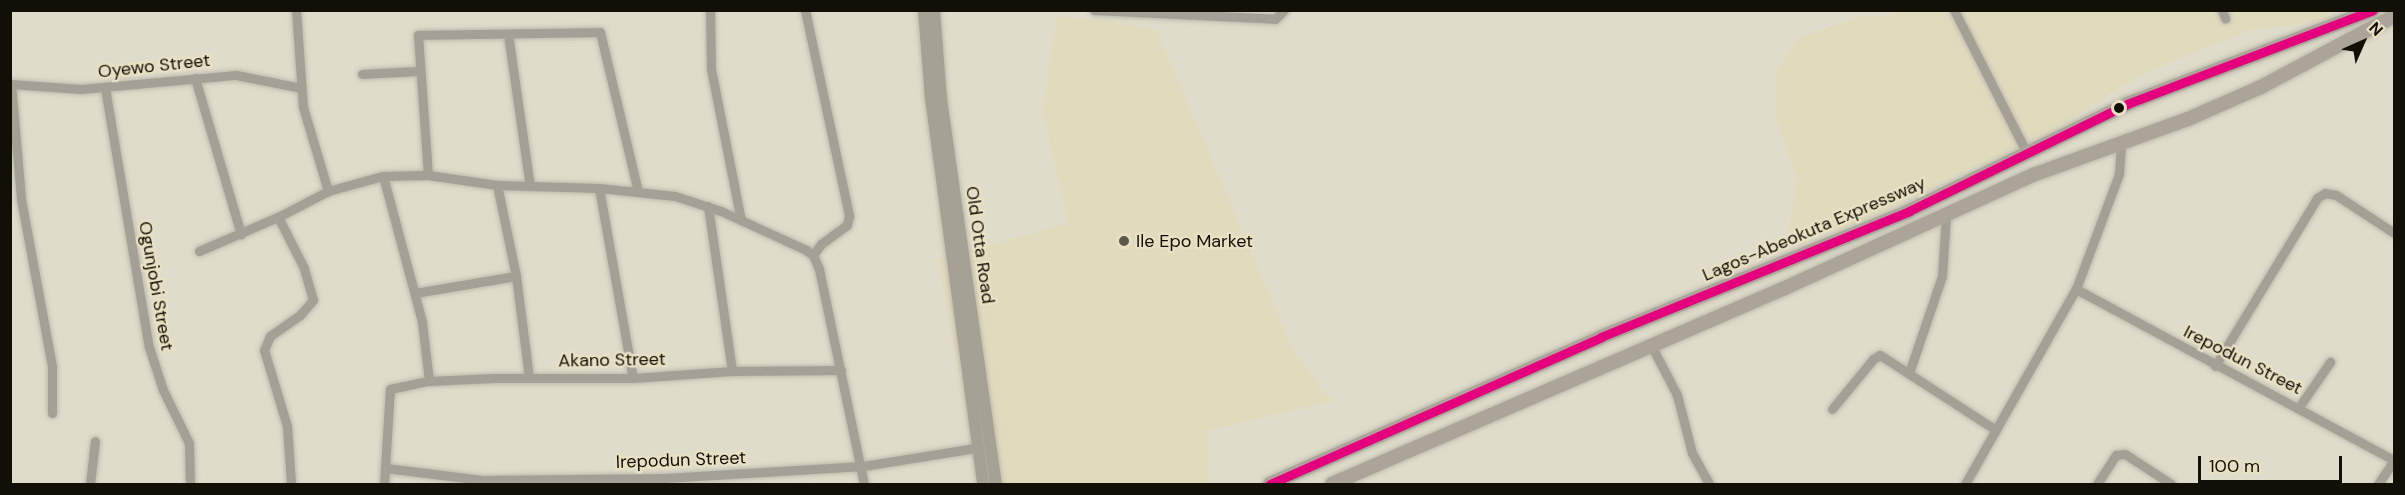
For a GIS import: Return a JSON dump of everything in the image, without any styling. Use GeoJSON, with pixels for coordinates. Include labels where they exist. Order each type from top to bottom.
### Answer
{"type":"FeatureCollection","features":[{"type":"Feature","properties":{"kind":"highway","name":"Lagos-Abeokuta Expressway"},"geometry":{"type":"LineString","coordinates":[[1270,484],[1601,337],[1909,211],[2127,104],[2373,10]]}},
{"type":"Feature","properties":{"kind":"highway"},"geometry":{"type":"LineString","coordinates":[[1332,484],[1946,215],[2032,175],[2121,144],[2261,87],[2394,16]]}},
{"type":"Feature","properties":{"kind":"main road"},"geometry":{"type":"LineString","coordinates":[[924,10],[976,448],[983,484]]}},
{"type":"Feature","properties":{"kind":"main road","name":"Old Otta Road"},"geometry":{"type":"LineString","coordinates":[[934,10],[941,99],[996,484]]}},
{"type":"Feature","properties":{"kind":"street"},"geometry":{"type":"LineString","coordinates":[[296,10],[300,88],[328,191]]}},
{"type":"Feature","properties":{"kind":"street"},"geometry":{"type":"LineString","coordinates":[[710,10],[711,69],[741,220]]}},
{"type":"Feature","properties":{"kind":"street"},"geometry":{"type":"LineString","coordinates":[[805,10],[849,216],[847,225],[821,244],[813,255],[863,466],[864,484]]}},
{"type":"Feature","properties":{"kind":"street"},"geometry":{"type":"LineString","coordinates":[[1094,10],[1275,19],[1284,10]]}},
{"type":"Feature","properties":{"kind":"street"},"geometry":{"type":"LineString","coordinates":[[1954,10],[2027,153]]}},
{"type":"Feature","properties":{"kind":"street"},"geometry":{"type":"LineString","coordinates":[[428,175],[418,71],[418,34],[600,32],[638,192]]}},
{"type":"Feature","properties":{"kind":"street"},"geometry":{"type":"LineString","coordinates":[[508,34],[530,186]]}},
{"type":"Feature","properties":{"kind":"street"},"geometry":{"type":"LineString","coordinates":[[362,74],[418,71]]}},
{"type":"Feature","properties":{"kind":"street","name":"Oyewo Street"},"geometry":{"type":"LineString","coordinates":[[11,84],[105,88],[195,78],[245,76],[300,88]]}},
{"type":"Feature","properties":{"kind":"street"},"geometry":{"type":"LineString","coordinates":[[195,78],[241,234]]}},
{"type":"Feature","properties":{"kind":"street"},"geometry":{"type":"LineString","coordinates":[[11,84],[20,190],[52,367],[52,413]]}},
{"type":"Feature","properties":{"kind":"street","name":"Ogunjobi Street"},"geometry":{"type":"LineString","coordinates":[[105,88],[149,347],[163,390],[189,443],[190,484]]}},
{"type":"Feature","properties":{"kind":"street"},"geometry":{"type":"LineString","coordinates":[[1965,484],[2076,289],[2119,174],[2121,144]]}},
{"type":"Feature","properties":{"kind":"street"},"geometry":{"type":"LineString","coordinates":[[198,251],[278,217],[328,191],[383,176],[428,175],[497,185],[599,188],[638,192],[708,206],[813,255]]}},
{"type":"Feature","properties":{"kind":"street"},"geometry":{"type":"LineString","coordinates":[[383,176],[415,293],[429,381]]}},
{"type":"Feature","properties":{"kind":"street"},"geometry":{"type":"LineString","coordinates":[[497,185],[516,276],[529,377]]}},
{"type":"Feature","properties":{"kind":"street"},"geometry":{"type":"LineString","coordinates":[[599,188],[633,378]]}},
{"type":"Feature","properties":{"kind":"street"},"geometry":{"type":"LineString","coordinates":[[2216,366],[2317,198],[2325,193],[2336,195],[2394,232]]}},
{"type":"Feature","properties":{"kind":"street"},"geometry":{"type":"LineString","coordinates":[[708,206],[732,371]]}},
{"type":"Feature","properties":{"kind":"street"},"geometry":{"type":"LineString","coordinates":[[1909,373],[1942,276],[1946,215]]}},
{"type":"Feature","properties":{"kind":"street"},"geometry":{"type":"LineString","coordinates":[[278,217],[308,278],[313,300],[300,315],[270,336],[264,350],[287,426],[291,484]]}},
{"type":"Feature","properties":{"kind":"street"},"geometry":{"type":"LineString","coordinates":[[415,293],[516,276]]}},
{"type":"Feature","properties":{"kind":"street","name":"Irepodun Street"},"geometry":{"type":"LineString","coordinates":[[2076,289],[2394,460]]}},
{"type":"Feature","properties":{"kind":"street"},"geometry":{"type":"LineString","coordinates":[[1651,345],[1677,395],[1692,453],[1709,484]]}},
{"type":"Feature","properties":{"kind":"street"},"geometry":{"type":"LineString","coordinates":[[1832,409],[1877,355],[1909,373],[1996,430]]}},
{"type":"Feature","properties":{"kind":"street"},"geometry":{"type":"LineString","coordinates":[[2298,407],[2330,362]]}},
{"type":"Feature","properties":{"kind":"street","name":"Akano Street"},"geometry":{"type":"LineString","coordinates":[[386,468],[387,393],[429,381],[529,377],[633,378],[732,371],[841,370]]}},
{"type":"Feature","properties":{"kind":"street"},"geometry":{"type":"LineString","coordinates":[[90,484],[94,441]]}},
{"type":"Feature","properties":{"kind":"street","name":"Irepodun Street"},"geometry":{"type":"LineString","coordinates":[[386,468],[482,482],[665,482],[863,466],[976,448]]}},
{"type":"Feature","properties":{"kind":"street"},"geometry":{"type":"LineString","coordinates":[[2097,484],[2116,455],[2125,454],[2171,484]]}},
{"type":"Feature","properties":{"kind":"street"},"geometry":{"type":"LineString","coordinates":[[2378,484],[2394,460]]}},
{"type":"Feature","properties":{"kind":"street"},"geometry":{"type":"LineString","coordinates":[[384,484],[386,468]]}},
{"type":"Feature","properties":{"kind":"street"},"geometry":{"type":"LineString","coordinates":[[769,474],[770,484]]}},
{"type":"Feature","properties":{"kind":"shaded area"},"geometry":{"type":"Polygon","coordinates":[[[2327,10],[2330,20],[2247,31],[2143,74],[2052,131],[1840,231],[1788,234],[1797,179],[1776,119],[1776,71],[1799,38],[1860,17],[1892,15],[1892,11],[2327,10]]]}},
{"type":"Feature","properties":{"kind":"shaded area","name":"Ile Epo Market"},"geometry":{"type":"Polygon","coordinates":[[[1057,16],[1125,23],[1157,31],[1293,350],[1332,401],[1208,431],[1210,484],[979,484],[938,259],[1068,223],[1043,111],[1057,16]]]}},
{"type":"Feature","properties":{"kind":"transit line"},"geometry":{"type":"LineString","coordinates":[[1270,484],[1601,337],[1909,211],[2127,104],[2373,10]]}},
{"type":"Feature","properties":{"kind":"place","name":"Ile Epo Market"},"geometry":{"type":"Point","coordinates":[1124,241]}}]}
